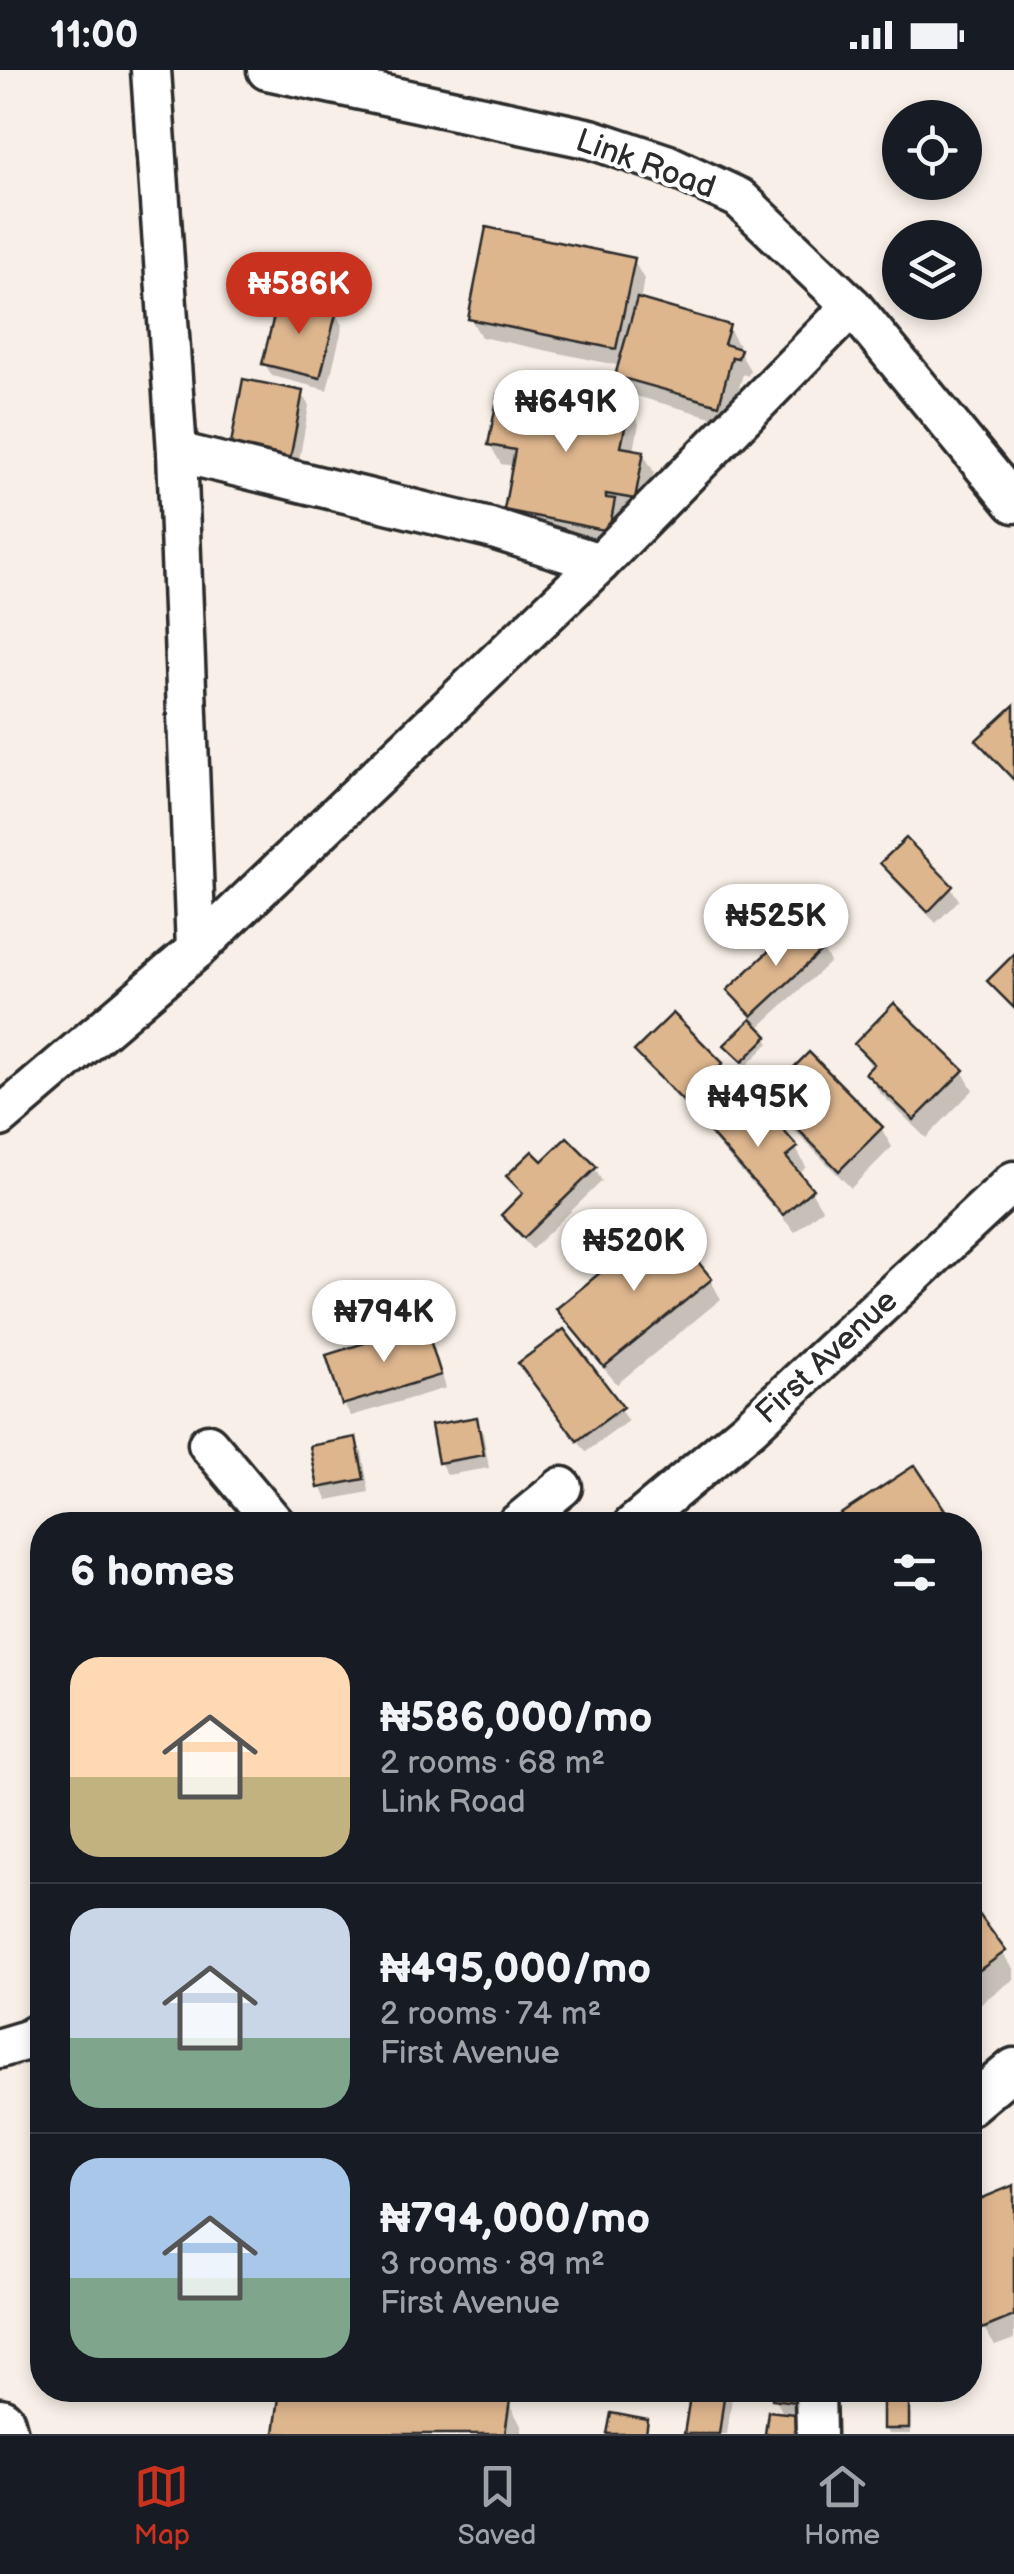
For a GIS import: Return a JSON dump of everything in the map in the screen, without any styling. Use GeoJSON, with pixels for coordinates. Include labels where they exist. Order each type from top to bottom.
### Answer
{"type":"FeatureCollection","features":[{"type":"Feature","properties":{"kind":"main road"},"geometry":{"type":"LineString","coordinates":[[0,2423],[2,2434]]}},
{"type":"Feature","properties":{"kind":"street"},"geometry":{"type":"LineString","coordinates":[[151,70],[176,452],[196,950]]}},
{"type":"Feature","properties":{"kind":"street","name":"Link Road"},"geometry":{"type":"LineString","coordinates":[[267,70],[591,138],[666,164],[739,198],[852,306],[1014,503]]}},
{"type":"Feature","properties":{"kind":"street"},"geometry":{"type":"LineString","coordinates":[[0,1117],[196,950],[600,564],[852,306]]}},
{"type":"Feature","properties":{"kind":"street"},"geometry":{"type":"LineString","coordinates":[[176,452],[490,528],[600,564]]}},
{"type":"Feature","properties":{"kind":"street","name":"First Avenue"},"geometry":{"type":"LineString","coordinates":[[653,1512],[749,1428],[1014,1181]]}},
{"type":"Feature","properties":{"kind":"street"},"geometry":{"type":"LineString","coordinates":[[208,1444],[265,1512]]}},
{"type":"Feature","properties":{"kind":"street"},"geometry":{"type":"LineString","coordinates":[[531,1512],[562,1486]]}},
{"type":"Feature","properties":{"kind":"street"},"geometry":{"type":"LineString","coordinates":[[0,2048],[30,2037]]}},
{"type":"Feature","properties":{"kind":"street"},"geometry":{"type":"LineString","coordinates":[[982,2095],[1014,2068]]}},
{"type":"Feature","properties":{"kind":"street"},"geometry":{"type":"LineString","coordinates":[[815,2402],[816,2434]]}},
{"type":"Feature","properties":{"kind":"building"},"geometry":{"type":"Polygon","coordinates":[[[486,227],[635,258],[616,349],[468,319],[486,227]]]}},
{"type":"Feature","properties":{"kind":"building"},"geometry":{"type":"Polygon","coordinates":[[[279,296],[337,310],[320,378],[262,364],[279,296]]]}},
{"type":"Feature","properties":{"kind":"building"},"geometry":{"type":"Polygon","coordinates":[[[637,298],[730,325],[724,344],[741,349],[738,358],[732,357],[719,405],[615,376],[637,298]]]}},
{"type":"Feature","properties":{"kind":"building"},"geometry":{"type":"Polygon","coordinates":[[[243,379],[303,391],[290,460],[230,449],[243,379]]]}},
{"type":"Feature","properties":{"kind":"building"},"geometry":{"type":"Polygon","coordinates":[[[527,383],[630,403],[621,447],[644,451],[635,499],[606,494],[606,498],[615,499],[609,531],[504,510],[515,450],[488,445],[498,395],[524,401],[527,383]]]}},
{"type":"Feature","properties":{"kind":"building"},"geometry":{"type":"Polygon","coordinates":[[[1014,705],[1014,780],[976,740],[1014,705]]]}},
{"type":"Feature","properties":{"kind":"building"},"geometry":{"type":"Polygon","coordinates":[[[906,838],[953,886],[928,912],[880,863],[906,838]]]}},
{"type":"Feature","properties":{"kind":"building"},"geometry":{"type":"Polygon","coordinates":[[[800,922],[825,948],[752,1016],[727,990],[800,922]]]}},
{"type":"Feature","properties":{"kind":"building"},"geometry":{"type":"Polygon","coordinates":[[[1014,954],[1014,1008],[987,981],[1014,954]]]}},
{"type":"Feature","properties":{"kind":"building"},"geometry":{"type":"Polygon","coordinates":[[[894,1003],[964,1070],[914,1120],[865,1073],[874,1064],[854,1044],[894,1003]]]}},
{"type":"Feature","properties":{"kind":"building"},"geometry":{"type":"Polygon","coordinates":[[[673,1013],[723,1063],[683,1101],[634,1051],[673,1013]]]}},
{"type":"Feature","properties":{"kind":"building"},"geometry":{"type":"Polygon","coordinates":[[[751,1019],[768,1036],[742,1062],[724,1045],[751,1019]]]}},
{"type":"Feature","properties":{"kind":"building"},"geometry":{"type":"Polygon","coordinates":[[[809,1052],[883,1127],[839,1171],[765,1096],[809,1052]]]}},
{"type":"Feature","properties":{"kind":"building"},"geometry":{"type":"Polygon","coordinates":[[[732,1091],[752,1114],[761,1105],[798,1147],[786,1157],[813,1189],[783,1215],[699,1120],[732,1091]]]}},
{"type":"Feature","properties":{"kind":"building"},"geometry":{"type":"Polygon","coordinates":[[[567,1137],[597,1167],[524,1238],[501,1215],[523,1193],[506,1176],[532,1151],[542,1161],[567,1137]]]}},
{"type":"Feature","properties":{"kind":"building"},"geometry":{"type":"Polygon","coordinates":[[[664,1220],[712,1279],[604,1367],[556,1309],[664,1220]]]}},
{"type":"Feature","properties":{"kind":"building"},"geometry":{"type":"Polygon","coordinates":[[[425,1324],[441,1375],[342,1405],[326,1355],[425,1324]]]}},
{"type":"Feature","properties":{"kind":"building"},"geometry":{"type":"Polygon","coordinates":[[[564,1329],[623,1407],[577,1441],[518,1363],[564,1329]]]}},
{"type":"Feature","properties":{"kind":"building"},"geometry":{"type":"Polygon","coordinates":[[[477,1417],[484,1455],[438,1463],[431,1425],[477,1417]]]}},
{"type":"Feature","properties":{"kind":"building"},"geometry":{"type":"Polygon","coordinates":[[[356,1437],[364,1479],[318,1488],[310,1446],[356,1437]]]}},
{"type":"Feature","properties":{"kind":"building"},"geometry":{"type":"Polygon","coordinates":[[[915,1465],[946,1512],[844,1512],[915,1465]]]}},
{"type":"Feature","properties":{"kind":"building"},"geometry":{"type":"Polygon","coordinates":[[[982,1918],[1006,1951],[982,1968],[982,1918]]]}},
{"type":"Feature","properties":{"kind":"building"},"geometry":{"type":"Polygon","coordinates":[[[1014,2185],[1014,2316],[982,2329],[982,2198],[1014,2185]]]}},
{"type":"Feature","properties":{"kind":"building"},"geometry":{"type":"Polygon","coordinates":[[[278,2402],[510,2402],[505,2434],[274,2433],[278,2402]]]}},
{"type":"Feature","properties":{"kind":"building"},"geometry":{"type":"Polygon","coordinates":[[[689,2402],[723,2402],[719,2434],[684,2434],[689,2402]]]}},
{"type":"Feature","properties":{"kind":"building"},"geometry":{"type":"Polygon","coordinates":[[[883,2402],[909,2402],[909,2429],[883,2429],[883,2402]]]}},
{"type":"Feature","properties":{"kind":"building"},"geometry":{"type":"Polygon","coordinates":[[[768,2411],[804,2415],[802,2434],[765,2434],[768,2411]]]}},
{"type":"Feature","properties":{"kind":"building"},"geometry":{"type":"Polygon","coordinates":[[[611,2413],[648,2420],[646,2434],[607,2434],[611,2413]]]}}]}
